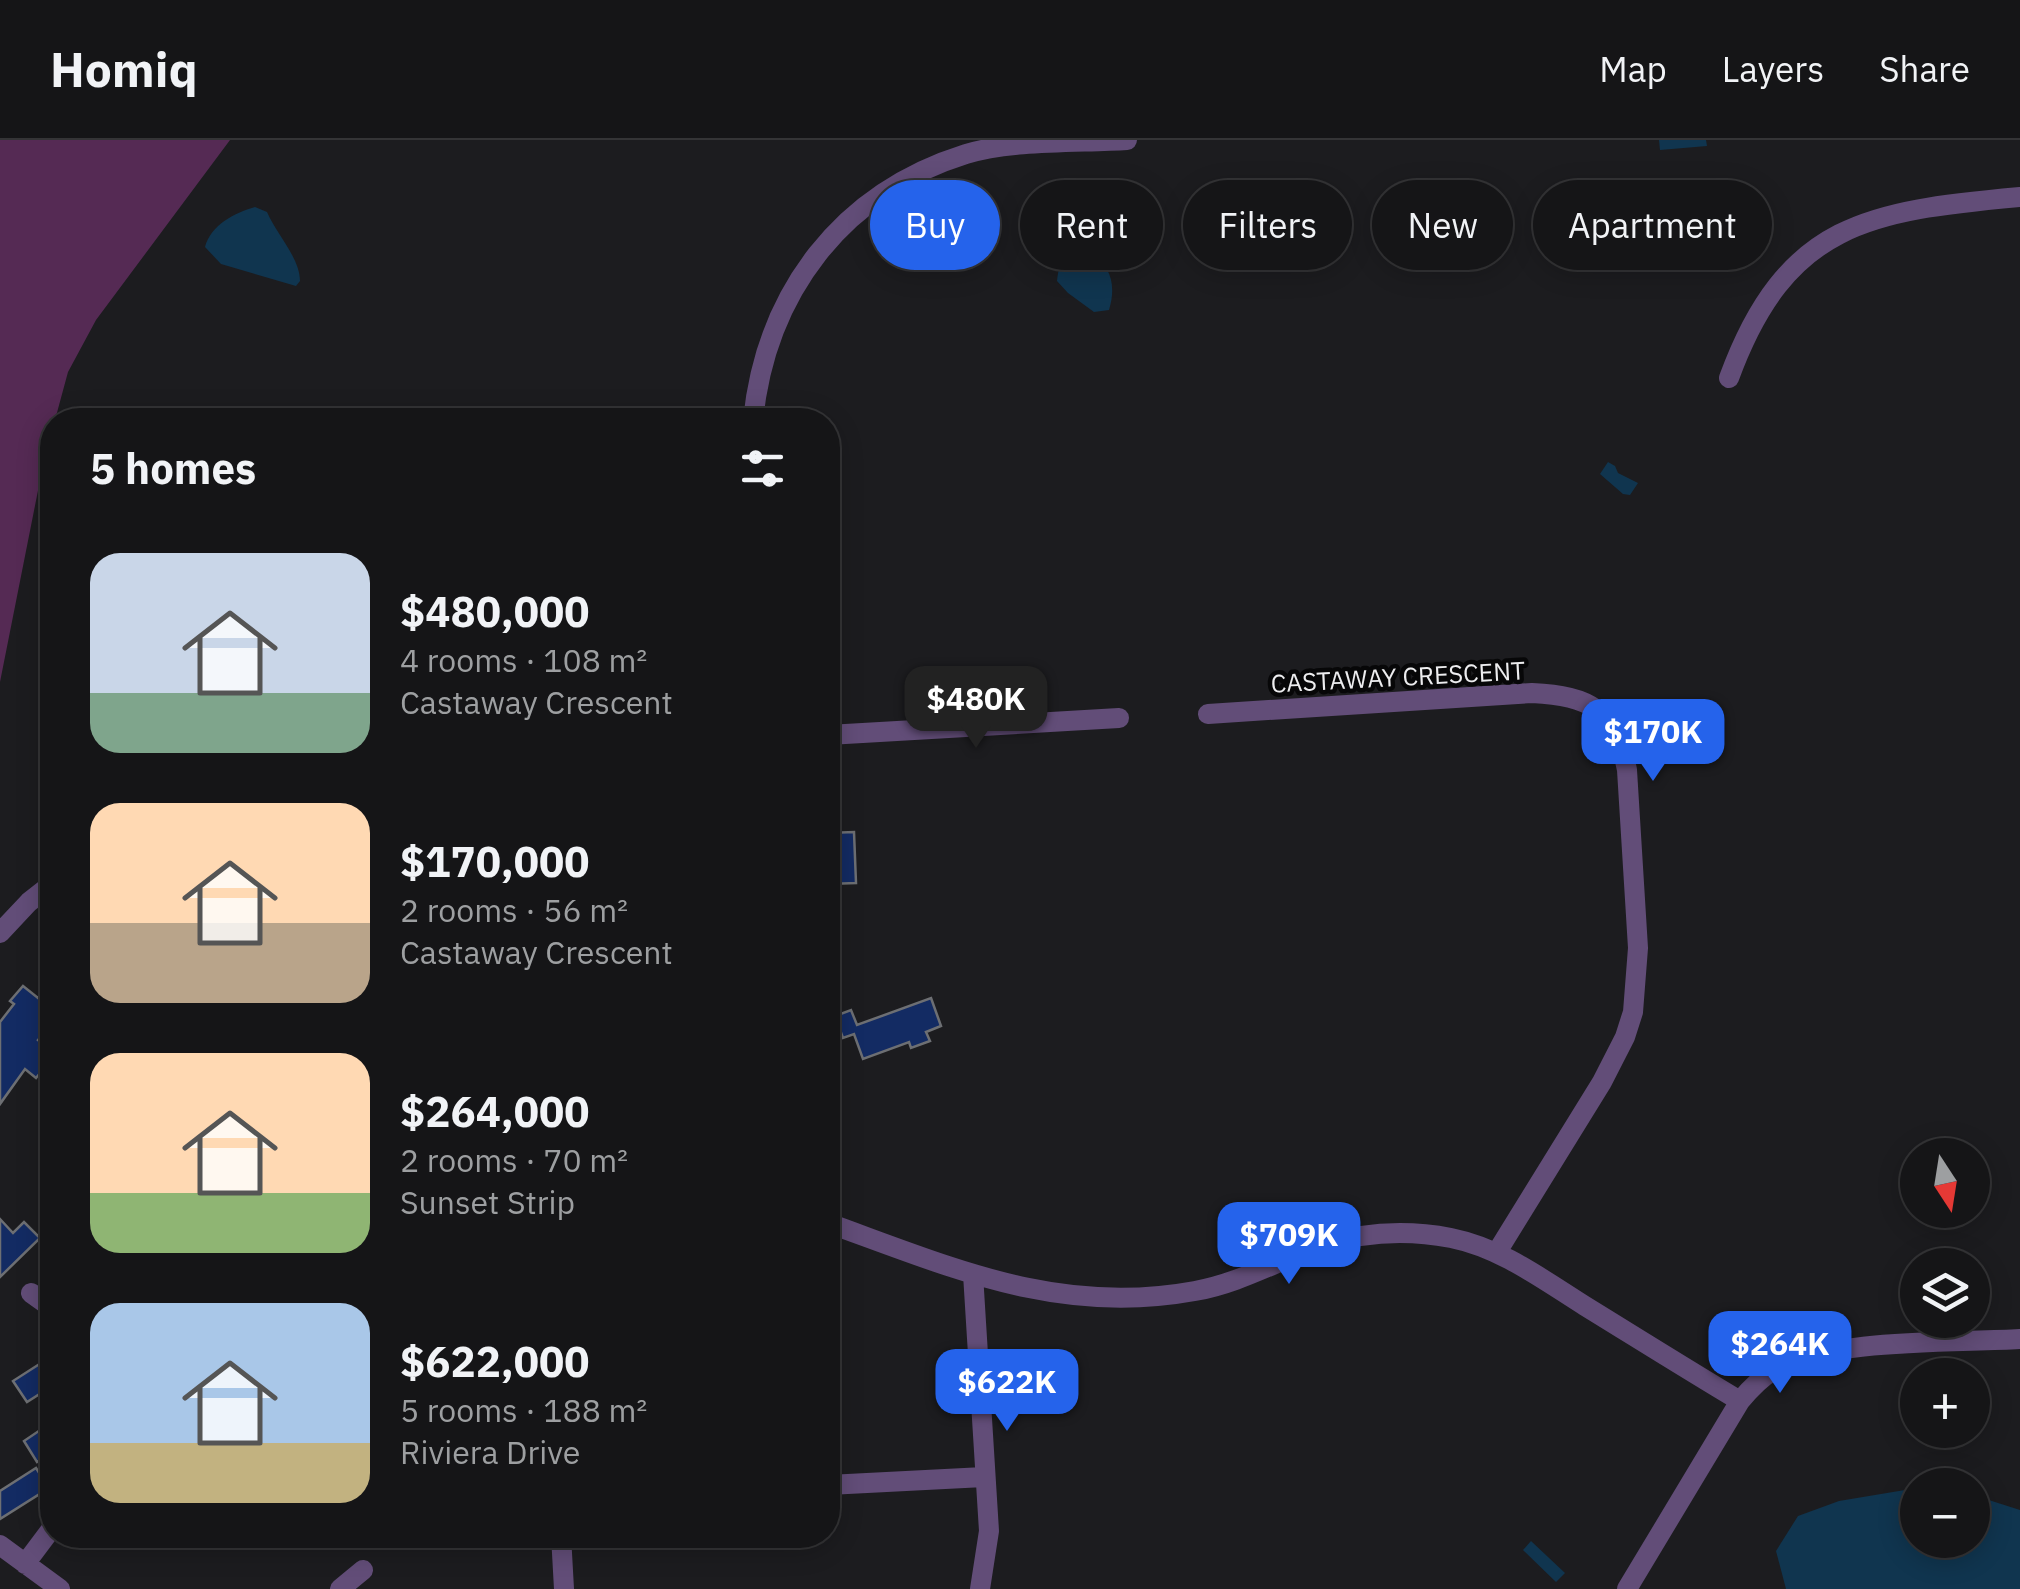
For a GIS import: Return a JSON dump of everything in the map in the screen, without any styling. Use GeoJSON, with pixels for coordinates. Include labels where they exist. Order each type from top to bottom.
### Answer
{"type":"FeatureCollection","features":[{"type":"Feature","properties":{"kind":"street"},"geometry":{"type":"LineString","coordinates":[[755,408],[757,386],[778,316],[817,254],[867,204],[933,167],[968,153],[1127,140]]}},
{"type":"Feature","properties":{"kind":"street"},"geometry":{"type":"LineString","coordinates":[[1729,378],[1744,336],[1767,298],[1819,244],[1887,216],[2020,197]]}},
{"type":"Feature","properties":{"kind":"street","name":"CASTAWAY CRESCENT"},"geometry":{"type":"LineString","coordinates":[[1208,714],[1532,693],[1568,695],[1593,705],[1611,722],[1622,744],[1627,770],[1638,948],[1634,1012],[1602,1082],[1498,1252]]}},
{"type":"Feature","properties":{"kind":"street"},"geometry":{"type":"LineString","coordinates":[[840,735],[1119,718]]}},
{"type":"Feature","properties":{"kind":"street"},"geometry":{"type":"LineString","coordinates":[[0,933],[40,893]]}},
{"type":"Feature","properties":{"kind":"street"},"geometry":{"type":"LineString","coordinates":[[840,1228],[1042,1293],[1112,1298],[1156,1296],[1223,1285],[1320,1246],[1351,1238],[1416,1234],[1475,1244],[1498,1252],[1740,1402]]}},
{"type":"Feature","properties":{"kind":"street"},"geometry":{"type":"LineString","coordinates":[[974,1274],[988,1531],[980,1589]]}},
{"type":"Feature","properties":{"kind":"street"},"geometry":{"type":"LineString","coordinates":[[31,1293],[40,1299]]}},
{"type":"Feature","properties":{"kind":"street"},"geometry":{"type":"LineString","coordinates":[[1627,1589],[1740,1402],[1756,1382],[1774,1369],[1813,1355],[1851,1348],[2020,1339]]}},
{"type":"Feature","properties":{"kind":"street"},"geometry":{"type":"LineString","coordinates":[[840,1484],[984,1476]]}},
{"type":"Feature","properties":{"kind":"street"},"geometry":{"type":"LineString","coordinates":[[25,1564],[40,1544]]}},
{"type":"Feature","properties":{"kind":"street"},"geometry":{"type":"LineString","coordinates":[[0,1546],[60,1589]]}},
{"type":"Feature","properties":{"kind":"street"},"geometry":{"type":"LineString","coordinates":[[561,1548],[564,1589]]}},
{"type":"Feature","properties":{"kind":"street"},"geometry":{"type":"LineString","coordinates":[[340,1589],[363,1570]]}},
{"type":"Feature","properties":{"kind":"shaded area"},"geometry":{"type":"Polygon","coordinates":[[[0,140],[230,140],[96,320],[68,372],[58,408],[40,408],[40,480],[0,682],[0,140]]]}},
{"type":"Feature","properties":{"kind":"water"},"geometry":{"type":"Polygon","coordinates":[[[1659,140],[1706,140],[1707,146],[1660,150],[1659,140]]]}},
{"type":"Feature","properties":{"kind":"water"},"geometry":{"type":"Polygon","coordinates":[[[255,207],[267,212],[292,255],[299,272],[296,286],[221,264],[205,247],[212,232],[224,221],[255,207]]]}},
{"type":"Feature","properties":{"kind":"water"},"geometry":{"type":"Polygon","coordinates":[[[1059,270],[1107,270],[1112,289],[1109,310],[1094,312],[1057,281],[1059,270]]]}},
{"type":"Feature","properties":{"kind":"water"},"geometry":{"type":"Polygon","coordinates":[[[1608,462],[1618,473],[1638,483],[1630,495],[1623,494],[1600,474],[1608,462]]]}},
{"type":"Feature","properties":{"kind":"water"},"geometry":{"type":"Polygon","coordinates":[[[1900,1491],[1900,1558],[1990,1558],[1990,1500],[2020,1510],[2020,1589],[1786,1589],[1776,1551],[1798,1516],[1839,1501],[1900,1491]]]}},
{"type":"Feature","properties":{"kind":"water"},"geometry":{"type":"Polygon","coordinates":[[[1531,1541],[1565,1573],[1556,1582],[1523,1550],[1531,1541]]]}},
{"type":"Feature","properties":{"kind":"building"},"geometry":{"type":"Polygon","coordinates":[[[854,832],[856,883],[840,884],[840,833],[854,832]]]}},
{"type":"Feature","properties":{"kind":"building"},"geometry":{"type":"Polygon","coordinates":[[[23,986],[38,998],[40,995],[40,1073],[36,1078],[25,1069],[0,1104],[0,1022],[14,1004],[10,1001],[23,986]]]}},
{"type":"Feature","properties":{"kind":"building"},"geometry":{"type":"Polygon","coordinates":[[[931,998],[941,1026],[926,1032],[930,1041],[911,1048],[909,1042],[863,1059],[854,1034],[843,1038],[840,1014],[851,1010],[857,1025],[931,998]]]}},
{"type":"Feature","properties":{"kind":"building"},"geometry":{"type":"Polygon","coordinates":[[[0,1219],[13,1233],[24,1222],[40,1238],[0,1277],[0,1219]]]}},
{"type":"Feature","properties":{"kind":"building"},"geometry":{"type":"Polygon","coordinates":[[[40,1364],[40,1394],[27,1402],[13,1381],[40,1364]]]}},
{"type":"Feature","properties":{"kind":"building"},"geometry":{"type":"Polygon","coordinates":[[[40,1430],[40,1460],[37,1462],[24,1441],[40,1430]]]}},
{"type":"Feature","properties":{"kind":"building"},"geometry":{"type":"Polygon","coordinates":[[[36,1468],[40,1474],[40,1494],[0,1519],[0,1491],[36,1468]]]}}]}
